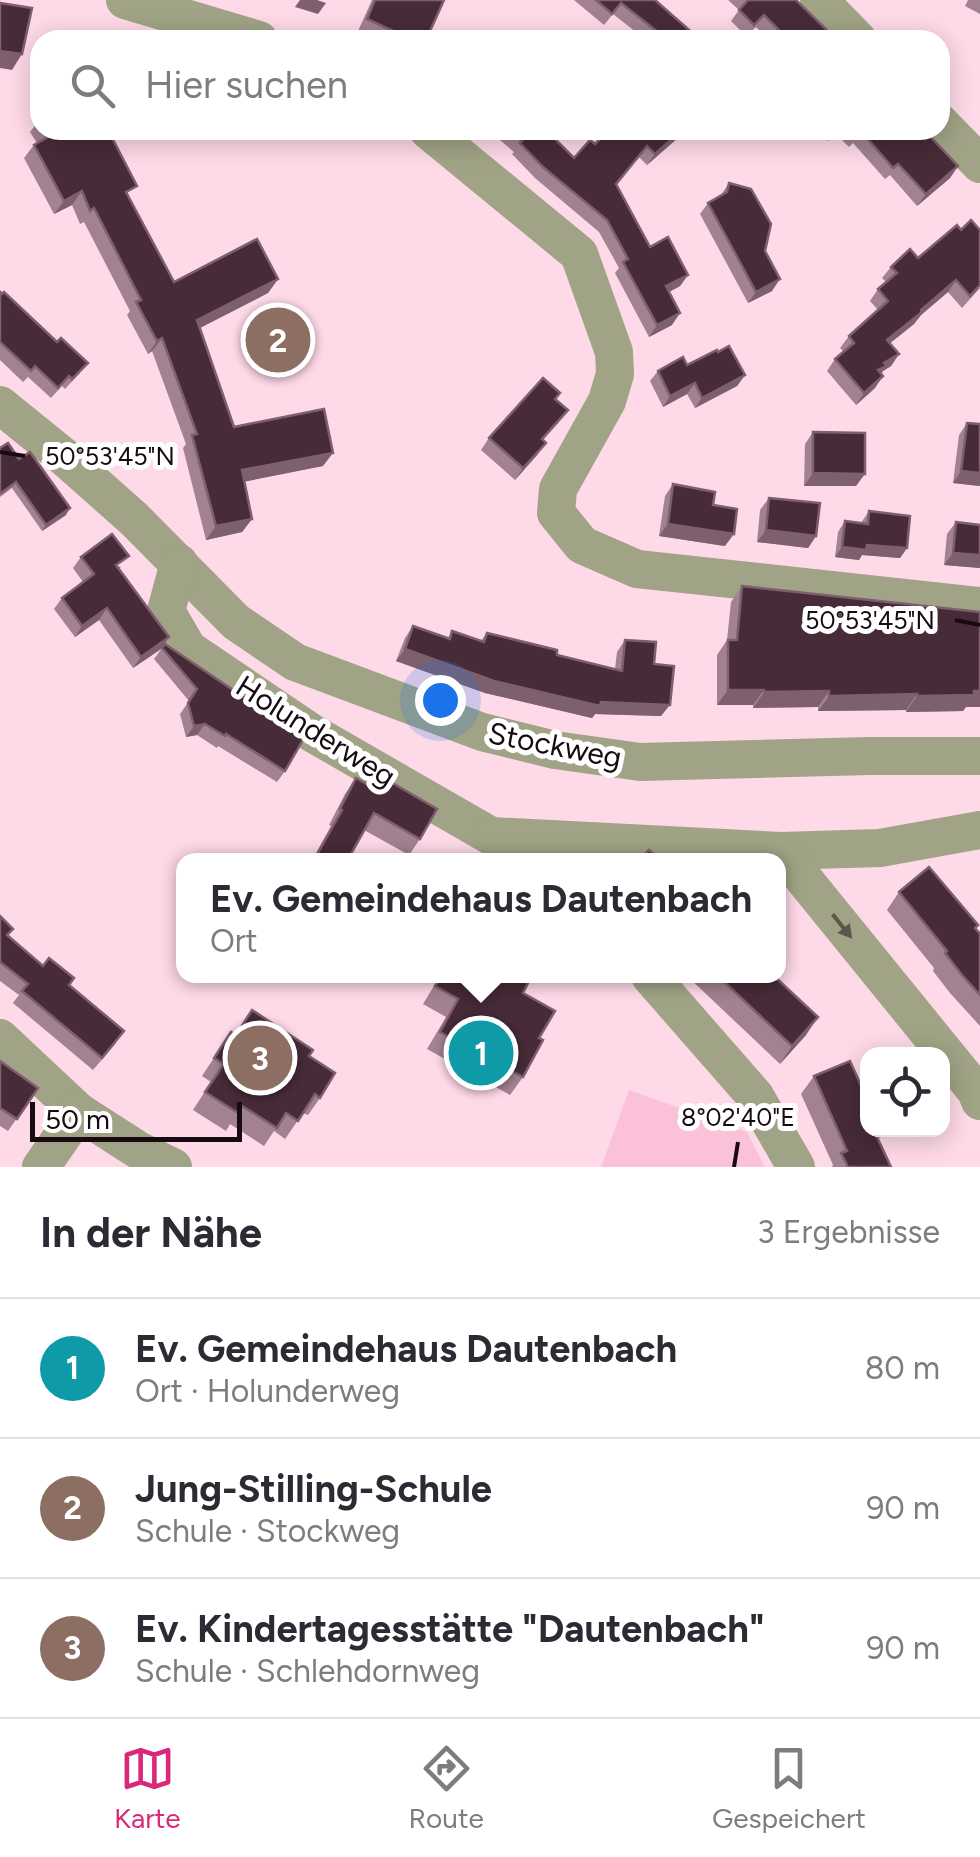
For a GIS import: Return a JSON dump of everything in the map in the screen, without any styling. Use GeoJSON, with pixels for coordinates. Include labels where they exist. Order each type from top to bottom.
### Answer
{"type":"FeatureCollection","features":[{"type":"Feature","properties":{"kind":"street"},"geometry":{"type":"LineString","coordinates":[[124,0],[225,30]]}},
{"type":"Feature","properties":{"kind":"street"},"geometry":{"type":"LineString","coordinates":[[819,0],[848,30]]}},
{"type":"Feature","properties":{"kind":"street"},"geometry":{"type":"LineString","coordinates":[[950,133],[980,164]]}},
{"type":"Feature","properties":{"kind":"street"},"geometry":{"type":"LineString","coordinates":[[440,140],[579,254],[614,352],[615,374],[607,401],[558,488],[556,513],[582,545],[638,569],[980,606]]}},
{"type":"Feature","properties":{"kind":"street","name":"Stockweg"},"geometry":{"type":"LineString","coordinates":[[0,406],[64,456],[134,519],[236,622],[295,662],[482,732],[555,750],[640,762],[980,756]]}},
{"type":"Feature","properties":{"kind":"street","name":"Holunderweg"},"geometry":{"type":"LineString","coordinates":[[179,563],[166,611],[188,649],[312,733],[516,853]]}},
{"type":"Feature","properties":{"kind":"street"},"geometry":{"type":"LineString","coordinates":[[492,836],[781,851],[880,848],[980,830]]}},
{"type":"Feature","properties":{"kind":"street"},"geometry":{"type":"LineString","coordinates":[[786,857],[980,1100]]}},
{"type":"Feature","properties":{"kind":"street"},"geometry":{"type":"LineString","coordinates":[[656,983],[755,1096],[796,1167]]}},
{"type":"Feature","properties":{"kind":"street"},"geometry":{"type":"LineString","coordinates":[[0,1038],[80,1112],[138,1150],[173,1167]]}},
{"type":"Feature","properties":{"kind":"street"},"geometry":{"type":"LineString","coordinates":[[40,1167],[80,1112]]}},
{"type":"Feature","properties":{"kind":"shaded area"},"geometry":{"type":"Polygon","coordinates":[[[629,1090],[747,1132],[765,1167],[601,1167],[629,1090]]]}},
{"type":"Feature","properties":{"kind":"building"},"geometry":{"type":"Polygon","coordinates":[[[375,0],[444,0],[430,30],[391,30],[367,19],[375,0]]]}},
{"type":"Feature","properties":{"kind":"building"},"geometry":{"type":"Polygon","coordinates":[[[596,0],[655,0],[689,30],[655,30],[621,3],[612,14],[596,0]]]}},
{"type":"Feature","properties":{"kind":"building"},"geometry":{"type":"Polygon","coordinates":[[[748,0],[796,0],[827,30],[779,30],[764,15],[754,25],[739,10],[748,0]]]}},
{"type":"Feature","properties":{"kind":"building"},"geometry":{"type":"Polygon","coordinates":[[[0,3],[32,8],[22,54],[0,51],[0,3]]]}},
{"type":"Feature","properties":{"kind":"building"},"geometry":{"type":"Polygon","coordinates":[[[43,140],[113,140],[137,186],[126,192],[174,282],[257,239],[278,279],[197,320],[234,427],[324,409],[333,453],[242,470],[252,519],[216,526],[192,435],[197,434],[162,338],[157,341],[136,302],[141,300],[94,208],[90,211],[82,191],[64,201],[34,145],[43,140]]]}},
{"type":"Feature","properties":{"kind":"building"},"geometry":{"type":"Polygon","coordinates":[[[556,140],[574,158],[590,140],[595,144],[599,140],[671,140],[655,154],[647,146],[616,184],[650,247],[668,237],[688,275],[666,286],[680,313],[657,325],[623,262],[628,259],[607,220],[543,167],[522,141],[556,140]]]}},
{"type":"Feature","properties":{"kind":"building"},"geometry":{"type":"Polygon","coordinates":[[[869,140],[933,140],[958,166],[926,194],[898,164],[893,168],[869,140]]]}},
{"type":"Feature","properties":{"kind":"building"},"geometry":{"type":"Polygon","coordinates":[[[729,183],[751,189],[771,224],[765,251],[780,279],[756,292],[708,203],[727,192],[729,183]]]}},
{"type":"Feature","properties":{"kind":"building"},"geometry":{"type":"Polygon","coordinates":[[[971,220],[980,230],[980,285],[970,296],[956,280],[887,340],[899,354],[884,363],[887,366],[878,370],[883,376],[864,393],[835,359],[854,343],[849,336],[888,301],[878,289],[897,273],[891,267],[910,249],[918,258],[957,225],[961,230],[971,220]]]}},
{"type":"Feature","properties":{"kind":"building"},"geometry":{"type":"Polygon","coordinates":[[[0,292],[57,342],[61,338],[88,363],[58,388],[35,366],[31,371],[0,342],[0,292]]]}},
{"type":"Feature","properties":{"kind":"building"},"geometry":{"type":"Polygon","coordinates":[[[729,346],[745,375],[702,398],[695,383],[670,396],[658,371],[683,357],[687,365],[729,346]]]}},
{"type":"Feature","properties":{"kind":"building"},"geometry":{"type":"Polygon","coordinates":[[[543,378],[560,393],[555,399],[568,410],[523,468],[489,438],[543,378]]]}},
{"type":"Feature","properties":{"kind":"building"},"geometry":{"type":"Polygon","coordinates":[[[967,423],[980,424],[980,473],[961,471],[967,423]]]}},
{"type":"Feature","properties":{"kind":"building"},"geometry":{"type":"Polygon","coordinates":[[[813,432],[865,433],[865,474],[813,473],[813,432]]]}},
{"type":"Feature","properties":{"kind":"building"},"geometry":{"type":"Polygon","coordinates":[[[8,443],[19,459],[30,452],[70,508],[46,525],[16,482],[0,491],[0,448],[8,443]]]}},
{"type":"Feature","properties":{"kind":"building"},"geometry":{"type":"Polygon","coordinates":[[[673,484],[715,492],[713,505],[737,509],[734,534],[668,524],[673,484]]]}},
{"type":"Feature","properties":{"kind":"building"},"geometry":{"type":"Polygon","coordinates":[[[769,498],[820,503],[816,536],[766,530],[769,498]]]}},
{"type":"Feature","properties":{"kind":"building"},"geometry":{"type":"Polygon","coordinates":[[[869,511],[910,516],[907,548],[842,547],[845,521],[868,524],[869,511]]]}},
{"type":"Feature","properties":{"kind":"building"},"geometry":{"type":"Polygon","coordinates":[[[956,522],[980,525],[980,555],[953,553],[956,522]]]}},
{"type":"Feature","properties":{"kind":"building"},"geometry":{"type":"Polygon","coordinates":[[[112,534],[129,556],[116,565],[169,637],[141,657],[107,608],[82,626],[62,598],[94,574],[81,557],[112,534]]]}},
{"type":"Feature","properties":{"kind":"building"},"geometry":{"type":"Polygon","coordinates":[[[742,586],[980,612],[980,691],[974,691],[974,695],[829,696],[829,691],[728,690],[728,640],[737,640],[742,586]]]}},
{"type":"Feature","properties":{"kind":"building"},"geometry":{"type":"Polygon","coordinates":[[[413,626],[450,639],[452,631],[484,642],[487,633],[622,671],[625,640],[656,642],[654,664],[674,666],[670,705],[601,702],[600,706],[494,681],[405,649],[413,626]]]}},
{"type":"Feature","properties":{"kind":"building"},"geometry":{"type":"Polygon","coordinates":[[[165,644],[304,738],[285,771],[226,734],[205,724],[194,726],[188,703],[197,689],[162,648],[165,644]]]}},
{"type":"Feature","properties":{"kind":"building"},"geometry":{"type":"Polygon","coordinates":[[[377,774],[437,809],[420,839],[374,813],[352,853],[318,853],[356,778],[370,786],[377,774]]]}},
{"type":"Feature","properties":{"kind":"building"},"geometry":{"type":"Polygon","coordinates":[[[929,867],[978,925],[975,928],[980,934],[980,995],[899,892],[929,867]]]}},
{"type":"Feature","properties":{"kind":"building"},"geometry":{"type":"Polygon","coordinates":[[[0,916],[13,929],[7,935],[43,966],[49,958],[74,978],[69,985],[124,1031],[102,1058],[22,991],[28,984],[0,962],[0,916]]]}},
{"type":"Feature","properties":{"kind":"building"},"geometry":{"type":"Polygon","coordinates":[[[528,983],[523,993],[555,1011],[523,1077],[440,1032],[458,999],[435,986],[528,983]]]}},
{"type":"Feature","properties":{"kind":"building"},"geometry":{"type":"Polygon","coordinates":[[[725,983],[782,983],[818,1017],[792,1046],[725,983]]]}},
{"type":"Feature","properties":{"kind":"building"},"geometry":{"type":"Polygon","coordinates":[[[252,1010],[313,1050],[309,1056],[335,1073],[320,1098],[315,1094],[298,1121],[286,1113],[277,1128],[242,1106],[238,1113],[205,1092],[224,1064],[214,1058],[252,1010]]]}},
{"type":"Feature","properties":{"kind":"building"},"geometry":{"type":"Polygon","coordinates":[[[0,1061],[38,1088],[17,1119],[0,1108],[0,1061]]]}},
{"type":"Feature","properties":{"kind":"building"},"geometry":{"type":"Polygon","coordinates":[[[850,1061],[860,1083],[860,1137],[877,1137],[891,1167],[848,1167],[841,1153],[847,1151],[814,1076],[850,1061]]]}},
{"type":"Feature","properties":{"kind":"place","name":"Jung-Stilling-Schule"},"geometry":{"type":"Point","coordinates":[278,340]}},
{"type":"Feature","properties":{"kind":"place","name":"Ev. Gemeindehaus Dautenbach"},"geometry":{"type":"Point","coordinates":[481,1053]}},
{"type":"Feature","properties":{"kind":"place","name":"Ev. Kindertagesstätte \"Dautenbach\""},"geometry":{"type":"Point","coordinates":[260,1058]}}]}
